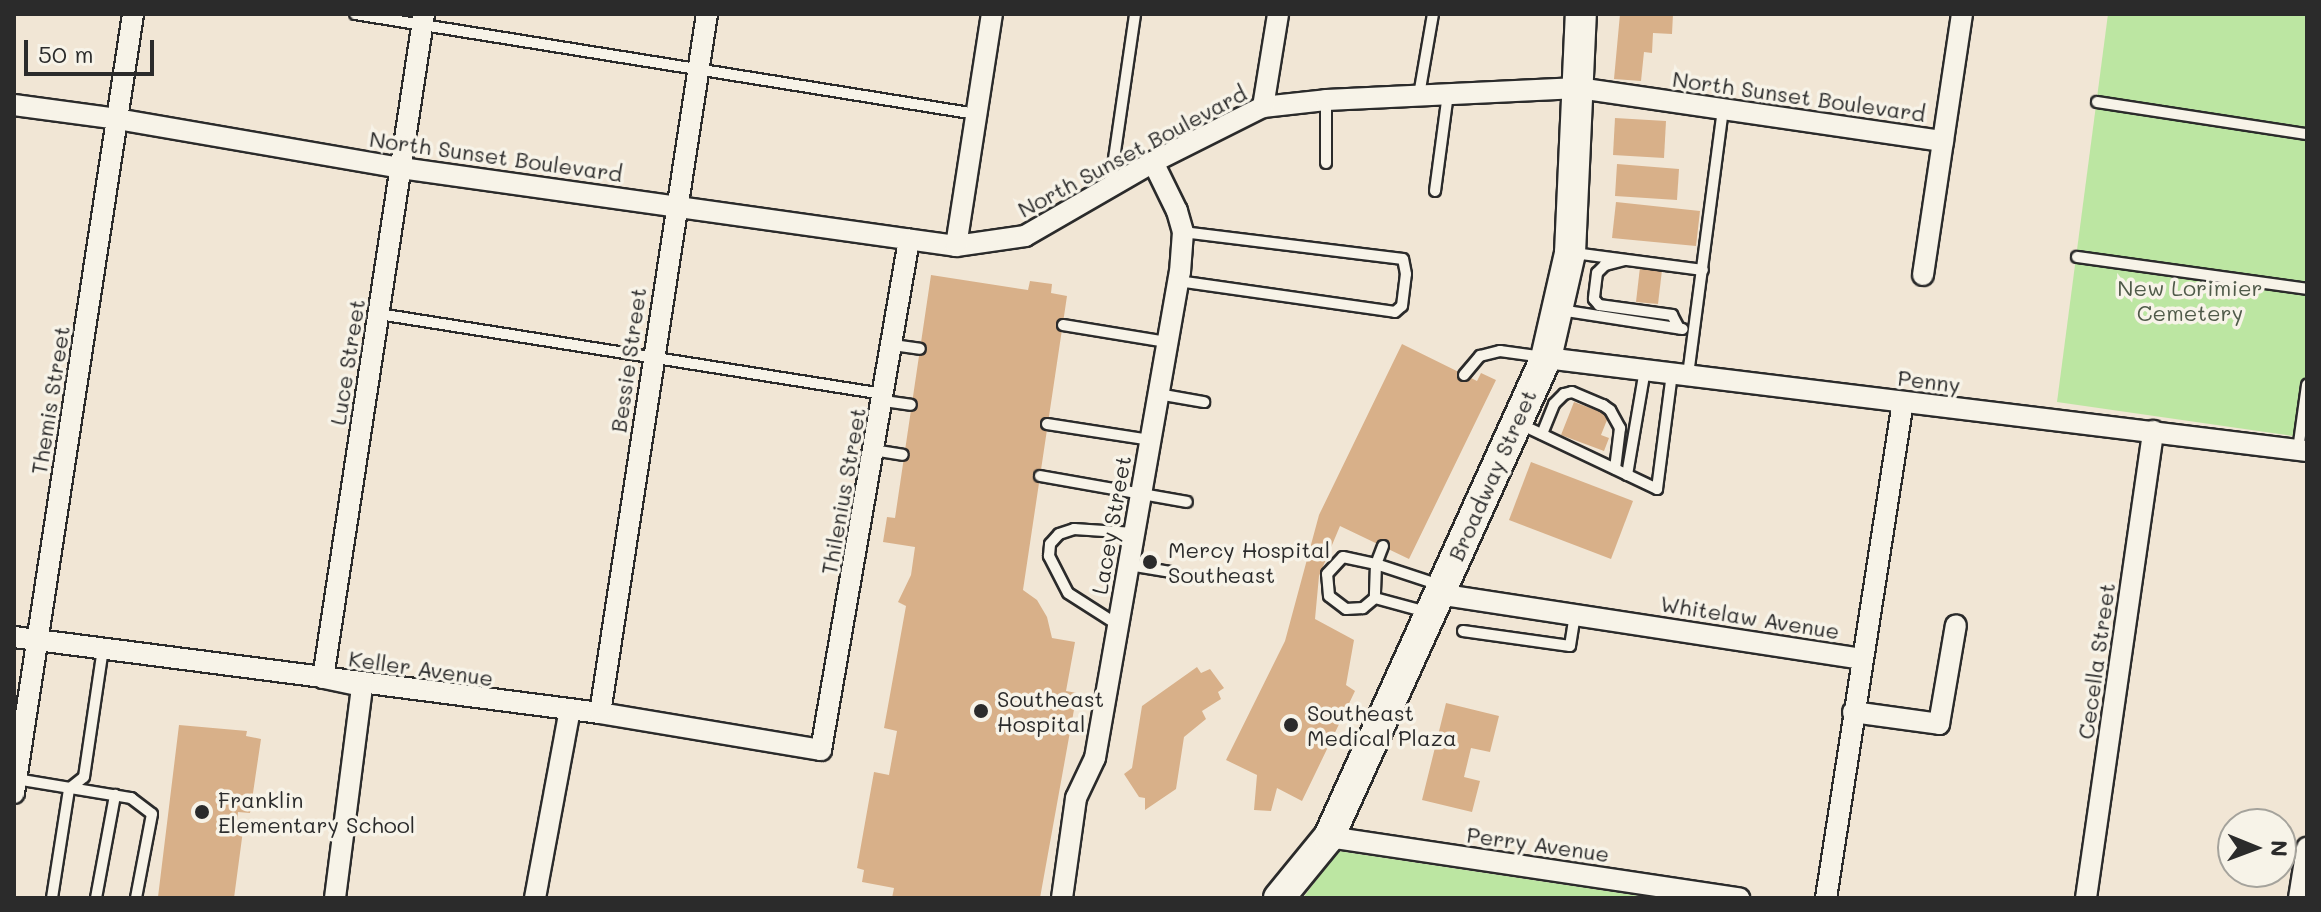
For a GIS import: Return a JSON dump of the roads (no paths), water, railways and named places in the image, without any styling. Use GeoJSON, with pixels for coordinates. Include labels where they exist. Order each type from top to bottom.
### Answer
{"type":"FeatureCollection","features":[{"type":"Feature","properties":{"kind":"main road","name":"Broadway Street"},"geometry":{"type":"LineString","coordinates":[[1279,898],[1329,837],[1437,598],[1529,428],[1570,253],[1581,14]]}},
{"type":"Feature","properties":{"kind":"street","name":"Themis Street"},"geometry":{"type":"LineString","coordinates":[[15,786],[133,14]]}},
{"type":"Feature","properties":{"kind":"street","name":"Bessie Street"},"geometry":{"type":"LineString","coordinates":[[600,713],[675,205],[707,14]]}},
{"type":"Feature","properties":{"kind":"street"},"geometry":{"type":"LineString","coordinates":[[956,246],[992,14]]}},
{"type":"Feature","properties":{"kind":"street"},"geometry":{"type":"LineString","coordinates":[[1263,107],[1278,14]]}},
{"type":"Feature","properties":{"kind":"street"},"geometry":{"type":"LineString","coordinates":[[1923,275],[1962,14]]}},
{"type":"Feature","properties":{"kind":"street","name":"Luce Street"},"geometry":{"type":"LineString","coordinates":[[323,678],[424,19]]}},
{"type":"Feature","properties":{"kind":"street","name":"North Sunset Boulevard"},"geometry":{"type":"LineString","coordinates":[[14,105],[117,119],[401,168],[956,246],[1025,236],[1153,162],[1263,107],[1326,100],[1579,88],[1943,141]]}},
{"type":"Feature","properties":{"kind":"street","name":"Lacey Street"},"geometry":{"type":"LineString","coordinates":[[1062,898],[1076,798],[1095,758],[1178,281],[1183,232],[1177,211],[1153,162]]}},
{"type":"Feature","properties":{"kind":"street","name":"Thilenius Street"},"geometry":{"type":"LineString","coordinates":[[821,750],[909,240]]}},
{"type":"Feature","properties":{"kind":"street","name":"Penny"},"geometry":{"type":"LineString","coordinates":[[1546,358],[2302,450]]}},
{"type":"Feature","properties":{"kind":"street"},"geometry":{"type":"LineString","coordinates":[[1863,659],[1903,402]]}},
{"type":"Feature","properties":{"kind":"street","name":"Cecella Street"},"geometry":{"type":"LineString","coordinates":[[2086,898],[2153,431]]}},
{"type":"Feature","properties":{"kind":"street","name":"Whitelaw Avenue"},"geometry":{"type":"LineString","coordinates":[[1437,598],[1575,615],[1863,659],[1826,898]]}},
{"type":"Feature","properties":{"kind":"street"},"geometry":{"type":"LineString","coordinates":[[1853,712],[1939,724],[1956,625]]}},
{"type":"Feature","properties":{"kind":"street","name":"Keller Avenue"},"geometry":{"type":"LineString","coordinates":[[14,637],[600,713],[821,750]]}},
{"type":"Feature","properties":{"kind":"street"},"geometry":{"type":"LineString","coordinates":[[323,678],[362,686],[335,898]]}},
{"type":"Feature","properties":{"kind":"street"},"geometry":{"type":"LineString","coordinates":[[535,898],[570,710]]}},
{"type":"Feature","properties":{"kind":"street","name":"Perry Avenue"},"geometry":{"type":"LineString","coordinates":[[1329,837],[1739,898]]}},
{"type":"Feature","properties":{"kind":"street"},"geometry":{"type":"LineString","coordinates":[[2299,898],[2307,848]]}},
{"type":"Feature","properties":{"kind":"lane"},"geometry":{"type":"LineString","coordinates":[[355,14],[424,19],[976,114]]}},
{"type":"Feature","properties":{"kind":"lane"},"geometry":{"type":"LineString","coordinates":[[1110,187],[1135,14]]}},
{"type":"Feature","properties":{"kind":"lane"},"geometry":{"type":"LineString","coordinates":[[1419,95],[1433,14]]}},
{"type":"Feature","properties":{"kind":"lane"},"geometry":{"type":"LineString","coordinates":[[1435,191],[1448,94]]}},
{"type":"Feature","properties":{"kind":"lane"},"geometry":{"type":"LineString","coordinates":[[1326,100],[1326,163]]}},
{"type":"Feature","properties":{"kind":"lane"},"geometry":{"type":"LineString","coordinates":[[2097,102],[2307,134]]}},
{"type":"Feature","properties":{"kind":"lane"},"geometry":{"type":"LineString","coordinates":[[1615,469],[1620,428],[1610,410],[1603,405],[1572,392],[1564,394],[1529,428],[1627,475],[1657,489],[1680,374],[1694,331],[1723,109]]}},
{"type":"Feature","properties":{"kind":"lane"},"geometry":{"type":"LineString","coordinates":[[1178,281],[1395,312],[1402,306],[1406,274],[1403,259],[1183,232]]}},
{"type":"Feature","properties":{"kind":"lane"},"geometry":{"type":"LineString","coordinates":[[1570,253],[1703,270]]}},
{"type":"Feature","properties":{"kind":"lane"},"geometry":{"type":"LineString","coordinates":[[2077,257],[2307,289]]}},
{"type":"Feature","properties":{"kind":"lane"},"geometry":{"type":"LineString","coordinates":[[1625,260],[1605,265],[1597,273],[1594,299],[1599,305],[1672,315],[1679,328]]}},
{"type":"Feature","properties":{"kind":"lane"},"geometry":{"type":"LineString","coordinates":[[1558,309],[1694,331]]}},
{"type":"Feature","properties":{"kind":"lane"},"geometry":{"type":"LineString","coordinates":[[379,314],[653,358],[911,405]]}},
{"type":"Feature","properties":{"kind":"lane"},"geometry":{"type":"LineString","coordinates":[[1063,325],[1167,342]]}},
{"type":"Feature","properties":{"kind":"lane"},"geometry":{"type":"LineString","coordinates":[[893,345],[920,349]]}},
{"type":"Feature","properties":{"kind":"lane"},"geometry":{"type":"LineString","coordinates":[[1464,375],[1480,356],[1500,351],[1546,358]]}},
{"type":"Feature","properties":{"kind":"lane"},"geometry":{"type":"LineString","coordinates":[[1627,475],[1645,370]]}},
{"type":"Feature","properties":{"kind":"lane"},"geometry":{"type":"LineString","coordinates":[[2302,450],[2307,385]]}},
{"type":"Feature","properties":{"kind":"lane"},"geometry":{"type":"LineString","coordinates":[[1158,394],[1204,402]]}},
{"type":"Feature","properties":{"kind":"lane"},"geometry":{"type":"LineString","coordinates":[[1047,424],[1150,440]]}},
{"type":"Feature","properties":{"kind":"lane"},"geometry":{"type":"LineString","coordinates":[[873,450],[903,455]]}},
{"type":"Feature","properties":{"kind":"lane"},"geometry":{"type":"LineString","coordinates":[[1040,476],[1187,502]]}},
{"type":"Feature","properties":{"kind":"lane"},"geometry":{"type":"LineString","coordinates":[[1118,625],[1068,593],[1049,556],[1050,544],[1059,534],[1074,529],[1134,533]]}},
{"type":"Feature","properties":{"kind":"lane"},"geometry":{"type":"LineString","coordinates":[[1375,598],[1376,564],[1383,546]]}},
{"type":"Feature","properties":{"kind":"lane"},"geometry":{"type":"LineString","coordinates":[[1343,557],[1376,564],[1437,598],[1375,598],[1363,608],[1346,609],[1329,596],[1327,574],[1343,557]]}},
{"type":"Feature","properties":{"kind":"lane"},"geometry":{"type":"LineString","coordinates":[[1129,565],[1171,572]]}},
{"type":"Feature","properties":{"kind":"lane"},"geometry":{"type":"LineString","coordinates":[[1463,631],[1570,646],[1575,615]]}},
{"type":"Feature","properties":{"kind":"lane"},"geometry":{"type":"LineString","coordinates":[[52,898],[69,789],[84,777],[103,648]]}},
{"type":"Feature","properties":{"kind":"lane"},"geometry":{"type":"LineString","coordinates":[[15,786],[69,789],[131,798],[152,814],[136,898]]}},
{"type":"Feature","properties":{"kind":"lane"},"geometry":{"type":"LineString","coordinates":[[96,898],[115,795]]}},
{"type":"Feature","properties":{"kind":"place","name":"Mercy Hospital Southeast"},"geometry":{"type":"Point","coordinates":[1150,562]}},
{"type":"Feature","properties":{"kind":"place","name":"Southeast Hospital"},"geometry":{"type":"Point","coordinates":[981,711]}},
{"type":"Feature","properties":{"kind":"place","name":"Southeast Medical Plaza"},"geometry":{"type":"Point","coordinates":[1291,725]}},
{"type":"Feature","properties":{"kind":"place","name":"Franklin Elementary School"},"geometry":{"type":"Point","coordinates":[202,812]}},
{"type":"Feature","properties":{"kind":"park label","name":"New Lorimier Cemetery"},"geometry":{"type":"Point","coordinates":[2190,300]}}]}
